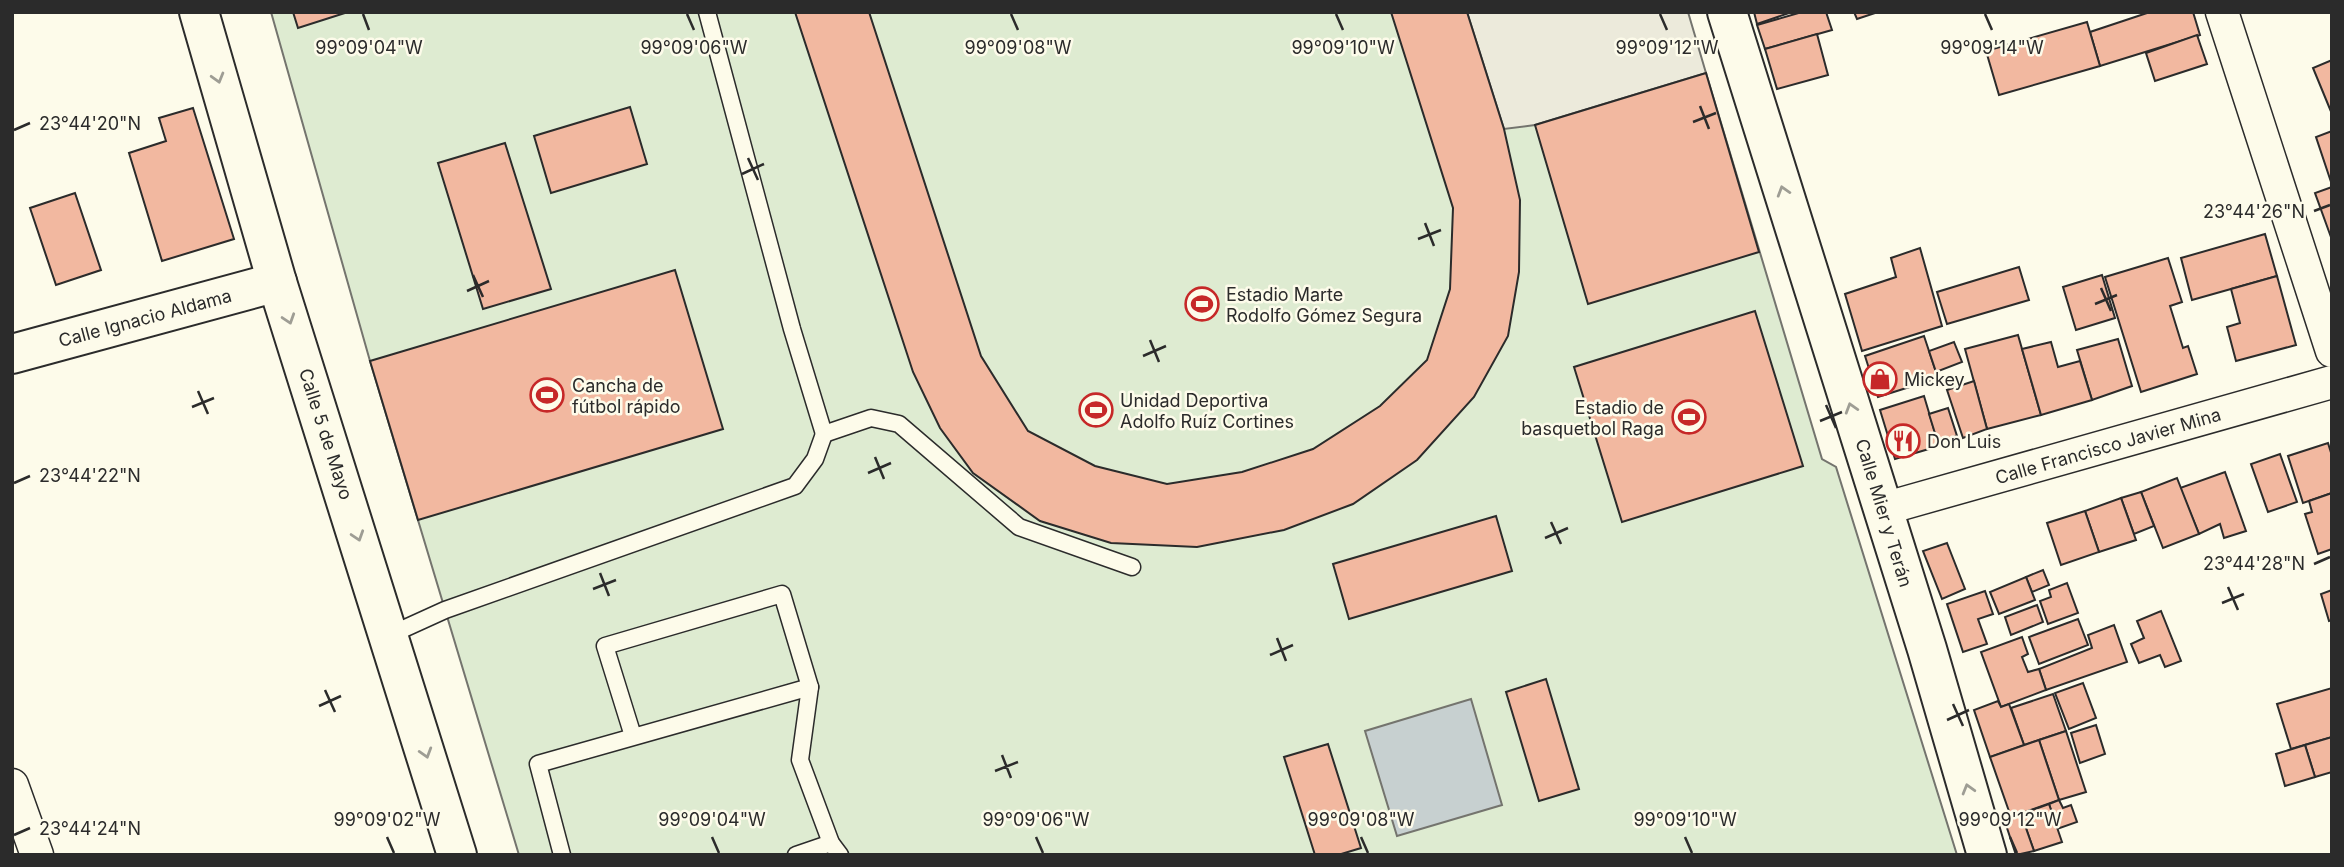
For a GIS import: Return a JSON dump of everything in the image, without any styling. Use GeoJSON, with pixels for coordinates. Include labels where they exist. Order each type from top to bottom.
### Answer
{"type":"FeatureCollection","features":[{"type":"Feature","properties":{"kind":"main road","name":"Calle 5 de Mayo"},"geometry":{"type":"LineString","coordinates":[[199,12],[277,282],[457,855]]}},
{"type":"Feature","properties":{"kind":"main road","name":"Calle Mier y Terán"},"geometry":{"type":"LineString","coordinates":[[1727,12],[1883,509],[1987,855]]}},
{"type":"Feature","properties":{"kind":"main road","name":"Calle Ignacio Aldama"},"geometry":{"type":"LineString","coordinates":[[12,354],[277,282]]}},
{"type":"Feature","properties":{"kind":"street"},"geometry":{"type":"LineString","coordinates":[[2222,12],[2332,351]]}},
{"type":"Feature","properties":{"kind":"street","name":"Calle Francisco Javier Mina"},"geometry":{"type":"LineString","coordinates":[[1883,509],[2332,382]]}},
{"type":"Feature","properties":{"kind":"street"},"geometry":{"type":"LineString","coordinates":[[12,785],[37,855]]}},
{"type":"Feature","properties":{"kind":"lane"},"geometry":{"type":"LineString","coordinates":[[390,635],[445,610],[794,485],[815,459],[824,434],[792,329],[707,12]]}},
{"type":"Feature","properties":{"kind":"lane"},"geometry":{"type":"LineString","coordinates":[[824,434],[871,418],[899,424],[1019,527],[1132,567]]}},
{"type":"Feature","properties":{"kind":"lane"},"geometry":{"type":"LineString","coordinates":[[633,736],[605,646],[782,594],[810,687],[800,760],[836,849],[796,855]]}},
{"type":"Feature","properties":{"kind":"lane"},"geometry":{"type":"LineString","coordinates":[[562,855],[538,764],[810,687]]}},
{"type":"Feature","properties":{"kind":"green space","name":"Unidad Deportiva Adolfo Ruíz Cortines"},"geometry":{"type":"Polygon","coordinates":[[[271,12],[1467,12],[1535,125],[1706,73],[1822,459],[1836,467],[1957,855],[519,855],[370,361],[271,12]]]}},
{"type":"Feature","properties":{"kind":"shaded area"},"geometry":{"type":"Polygon","coordinates":[[[1467,12],[1688,12],[1706,73],[1535,125],[1504,129],[1467,12]]]}},
{"type":"Feature","properties":{"kind":"shaded area"},"geometry":{"type":"Polygon","coordinates":[[[1471,699],[1502,805],[1397,836],[1365,731],[1471,699]]]}},
{"type":"Feature","properties":{"kind":"building"},"geometry":{"type":"Polygon","coordinates":[[[293,12],[348,12],[298,28],[293,12]]]}},
{"type":"Feature","properties":{"kind":"building"},"geometry":{"type":"Polygon","coordinates":[[[795,12],[869,12],[981,356],[1028,431],[1095,466],[1167,484],[1242,472],[1313,449],[1380,406],[1427,360],[1450,289],[1453,208],[1391,12],[1467,12],[1504,129],[1520,200],[1519,272],[1508,336],[1474,397],[1417,460],[1353,504],[1284,530],[1197,547],[1111,543],[1040,521],[973,473],[940,428],[913,372],[795,12]]]}},
{"type":"Feature","properties":{"kind":"building"},"geometry":{"type":"Polygon","coordinates":[[[1754,12],[1792,12],[1757,24],[1754,12]]]}},
{"type":"Feature","properties":{"kind":"building"},"geometry":{"type":"Polygon","coordinates":[[[1802,12],[1826,12],[1832,30],[1765,49],[1757,25],[1802,12]]]}},
{"type":"Feature","properties":{"kind":"building"},"geometry":{"type":"Polygon","coordinates":[[[1854,12],[1878,12],[1857,19],[1854,12]]]}},
{"type":"Feature","properties":{"kind":"building"},"geometry":{"type":"Polygon","coordinates":[[[2150,12],[2193,12],[2200,35],[2100,66],[2090,32],[2150,12]]]}},
{"type":"Feature","properties":{"kind":"building"},"geometry":{"type":"Polygon","coordinates":[[[2087,22],[2100,66],[1999,95],[1986,51],[2087,22]]]}},
{"type":"Feature","properties":{"kind":"building"},"geometry":{"type":"Polygon","coordinates":[[[1817,34],[1828,75],[1777,89],[1765,49],[1817,34]]]}},
{"type":"Feature","properties":{"kind":"building"},"geometry":{"type":"Polygon","coordinates":[[[2197,35],[2207,64],[2155,81],[2146,53],[2197,35]]]}},
{"type":"Feature","properties":{"kind":"building"},"geometry":{"type":"Polygon","coordinates":[[[2332,60],[2332,114],[2313,68],[2332,60]]]}},
{"type":"Feature","properties":{"kind":"building"},"geometry":{"type":"Polygon","coordinates":[[[1706,73],[1759,252],[1588,304],[1535,125],[1706,73]]]}},
{"type":"Feature","properties":{"kind":"building"},"geometry":{"type":"Polygon","coordinates":[[[630,107],[647,164],[551,193],[534,136],[630,107]]]}},
{"type":"Feature","properties":{"kind":"building"},"geometry":{"type":"Polygon","coordinates":[[[193,108],[234,239],[162,261],[129,153],[166,141],[159,118],[193,108]]]}},
{"type":"Feature","properties":{"kind":"building"},"geometry":{"type":"Polygon","coordinates":[[[2332,131],[2332,181],[2331,182],[2316,137],[2332,131]]]}},
{"type":"Feature","properties":{"kind":"building"},"geometry":{"type":"Polygon","coordinates":[[[505,143],[551,289],[483,309],[438,163],[505,143]]]}},
{"type":"Feature","properties":{"kind":"building"},"geometry":{"type":"Polygon","coordinates":[[[2332,187],[2332,240],[2315,193],[2332,187]]]}},
{"type":"Feature","properties":{"kind":"building"},"geometry":{"type":"Polygon","coordinates":[[[75,193],[101,270],[56,285],[30,208],[75,193]]]}},
{"type":"Feature","properties":{"kind":"building"},"geometry":{"type":"Polygon","coordinates":[[[2265,234],[2277,276],[2192,300],[2181,258],[2265,234]]]}},
{"type":"Feature","properties":{"kind":"building"},"geometry":{"type":"Polygon","coordinates":[[[1920,248],[1942,326],[1862,351],[1845,294],[1896,277],[1891,258],[1920,248]]]}},
{"type":"Feature","properties":{"kind":"building"},"geometry":{"type":"Polygon","coordinates":[[[2168,258],[2182,302],[2170,306],[2183,348],[2188,346],[2197,374],[2141,392],[2105,277],[2168,258]]]}},
{"type":"Feature","properties":{"kind":"building"},"geometry":{"type":"Polygon","coordinates":[[[2019,267],[2029,300],[1947,324],[1937,292],[2019,267]]]}},
{"type":"Feature","properties":{"kind":"building","name":"Cancha de fútbol rápido"},"geometry":{"type":"Polygon","coordinates":[[[675,270],[723,429],[418,520],[370,361],[675,270]]]}},
{"type":"Feature","properties":{"kind":"building"},"geometry":{"type":"Polygon","coordinates":[[[2102,275],[2115,318],[2076,330],[2063,287],[2102,275]]]}},
{"type":"Feature","properties":{"kind":"building"},"geometry":{"type":"Polygon","coordinates":[[[2277,276],[2296,345],[2236,361],[2227,327],[2240,323],[2231,289],[2277,276]]]}},
{"type":"Feature","properties":{"kind":"building","name":"Estadio de basquetbol Raga"},"geometry":{"type":"Polygon","coordinates":[[[1755,311],[1803,466],[1622,522],[1574,367],[1755,311]]]}},
{"type":"Feature","properties":{"kind":"building"},"geometry":{"type":"Polygon","coordinates":[[[2018,335],[2041,415],[1987,429],[1965,349],[2018,335]]]}},
{"type":"Feature","properties":{"kind":"building"},"geometry":{"type":"Polygon","coordinates":[[[1924,336],[1938,378],[1878,397],[1865,356],[1924,336]]]}},
{"type":"Feature","properties":{"kind":"building"},"geometry":{"type":"Polygon","coordinates":[[[2118,339],[2132,386],[2092,400],[2077,350],[2118,339]]]}},
{"type":"Feature","properties":{"kind":"building"},"geometry":{"type":"Polygon","coordinates":[[[1954,342],[1962,362],[1936,372],[1929,351],[1954,342]]]}},
{"type":"Feature","properties":{"kind":"building"},"geometry":{"type":"Polygon","coordinates":[[[2051,342],[2058,367],[2080,361],[2092,400],[2041,415],[2022,349],[2051,342]]]}},
{"type":"Feature","properties":{"kind":"building"},"geometry":{"type":"Polygon","coordinates":[[[1974,381],[1987,429],[1963,438],[1947,390],[1974,381]]]}},
{"type":"Feature","properties":{"kind":"building"},"geometry":{"type":"Polygon","coordinates":[[[1924,396],[1939,446],[1895,459],[1880,410],[1924,396]]]}},
{"type":"Feature","properties":{"kind":"building"},"geometry":{"type":"Polygon","coordinates":[[[1948,408],[1957,436],[1938,443],[1929,414],[1948,408]]]}},
{"type":"Feature","properties":{"kind":"building"},"geometry":{"type":"Polygon","coordinates":[[[2328,443],[2332,456],[2332,493],[2303,503],[2288,456],[2328,443]]]}},
{"type":"Feature","properties":{"kind":"building"},"geometry":{"type":"Polygon","coordinates":[[[2280,454],[2297,502],[2268,512],[2251,464],[2280,454]]]}},
{"type":"Feature","properties":{"kind":"building"},"geometry":{"type":"Polygon","coordinates":[[[2225,472],[2246,531],[2224,538],[2220,524],[2199,534],[2180,488],[2225,472]]]}},
{"type":"Feature","properties":{"kind":"building"},"geometry":{"type":"Polygon","coordinates":[[[2177,478],[2199,534],[2163,548],[2141,492],[2177,478]]]}},
{"type":"Feature","properties":{"kind":"building"},"geometry":{"type":"Polygon","coordinates":[[[2141,492],[2154,526],[2134,534],[2121,498],[2141,492]]]}},
{"type":"Feature","properties":{"kind":"building"},"geometry":{"type":"Polygon","coordinates":[[[2332,493],[2332,549],[2318,554],[2305,514],[2312,512],[2309,501],[2332,493]]]}},
{"type":"Feature","properties":{"kind":"building"},"geometry":{"type":"Polygon","coordinates":[[[2121,498],[2136,540],[2099,552],[2085,511],[2121,498]]]}},
{"type":"Feature","properties":{"kind":"building"},"geometry":{"type":"Polygon","coordinates":[[[2085,511],[2099,552],[2061,565],[2047,523],[2085,511]]]}},
{"type":"Feature","properties":{"kind":"building"},"geometry":{"type":"Polygon","coordinates":[[[1496,516],[1512,571],[1349,619],[1333,564],[1496,516]]]}},
{"type":"Feature","properties":{"kind":"building"},"geometry":{"type":"Polygon","coordinates":[[[1947,543],[1965,589],[1942,599],[1923,551],[1947,543]]]}},
{"type":"Feature","properties":{"kind":"building"},"geometry":{"type":"Polygon","coordinates":[[[2043,570],[2049,585],[2032,592],[2026,577],[2043,570]]]}},
{"type":"Feature","properties":{"kind":"building"},"geometry":{"type":"Polygon","coordinates":[[[2026,577],[2035,600],[1999,614],[1990,592],[2026,577]]]}},
{"type":"Feature","properties":{"kind":"building"},"geometry":{"type":"Polygon","coordinates":[[[2067,583],[2078,613],[2048,624],[2040,601],[2051,597],[2049,590],[2067,583]]]}},
{"type":"Feature","properties":{"kind":"building"},"geometry":{"type":"Polygon","coordinates":[[[2332,590],[2332,620],[2329,621],[2321,594],[2332,590]]]}},
{"type":"Feature","properties":{"kind":"building"},"geometry":{"type":"Polygon","coordinates":[[[1985,591],[1993,614],[1978,619],[1987,644],[1963,652],[1947,604],[1985,591]]]}},
{"type":"Feature","properties":{"kind":"building"},"geometry":{"type":"Polygon","coordinates":[[[2037,605],[2043,622],[2011,635],[2005,617],[2037,605]]]}},
{"type":"Feature","properties":{"kind":"building"},"geometry":{"type":"Polygon","coordinates":[[[2161,611],[2181,661],[2165,667],[2160,655],[2139,663],[2131,644],[2144,638],[2137,621],[2161,611]]]}},
{"type":"Feature","properties":{"kind":"building"},"geometry":{"type":"Polygon","coordinates":[[[2078,619],[2088,645],[2039,664],[2029,637],[2078,619]]]}},
{"type":"Feature","properties":{"kind":"building"},"geometry":{"type":"Polygon","coordinates":[[[2114,625],[2127,662],[2046,690],[2039,669],[2092,648],[2088,635],[2114,625]]]}},
{"type":"Feature","properties":{"kind":"building"},"geometry":{"type":"Polygon","coordinates":[[[2022,637],[2028,654],[2022,657],[2028,672],[2039,669],[2046,690],[2001,707],[1981,652],[2022,637]]]}},
{"type":"Feature","properties":{"kind":"building"},"geometry":{"type":"Polygon","coordinates":[[[1546,679],[1579,789],[1539,801],[1506,692],[1546,679]]]}},
{"type":"Feature","properties":{"kind":"building"},"geometry":{"type":"Polygon","coordinates":[[[2083,683],[2096,718],[2069,729],[2055,693],[2083,683]]]}},
{"type":"Feature","properties":{"kind":"building"},"geometry":{"type":"Polygon","coordinates":[[[2332,688],[2332,737],[2291,749],[2277,704],[2332,688]]]}},
{"type":"Feature","properties":{"kind":"building"},"geometry":{"type":"Polygon","coordinates":[[[2053,694],[2066,731],[2024,745],[2011,708],[2053,694]]]}},
{"type":"Feature","properties":{"kind":"building"},"geometry":{"type":"Polygon","coordinates":[[[1998,701],[2001,707],[2009,704],[2024,745],[1990,757],[1974,710],[1998,701]]]}},
{"type":"Feature","properties":{"kind":"building"},"geometry":{"type":"Polygon","coordinates":[[[2096,725],[2105,754],[2080,763],[2071,733],[2096,725]]]}},
{"type":"Feature","properties":{"kind":"building"},"geometry":{"type":"Polygon","coordinates":[[[2066,731],[2086,792],[2059,800],[2039,740],[2066,731]]]}},
{"type":"Feature","properties":{"kind":"building"},"geometry":{"type":"Polygon","coordinates":[[[2332,737],[2332,772],[2315,777],[2305,745],[2332,737]]]}},
{"type":"Feature","properties":{"kind":"building"},"geometry":{"type":"Polygon","coordinates":[[[2039,740],[2059,800],[2011,817],[1990,757],[2039,740]]]}},
{"type":"Feature","properties":{"kind":"building"},"geometry":{"type":"Polygon","coordinates":[[[1328,744],[1361,848],[1338,855],[1315,855],[1284,757],[1328,744]]]}},
{"type":"Feature","properties":{"kind":"building"},"geometry":{"type":"Polygon","coordinates":[[[2305,745],[2315,777],[2285,786],[2276,754],[2305,745]]]}},
{"type":"Feature","properties":{"kind":"building"},"geometry":{"type":"Polygon","coordinates":[[[2059,800],[2063,808],[2071,805],[2077,822],[2057,829],[2049,804],[2059,800]]]}},
{"type":"Feature","properties":{"kind":"building"},"geometry":{"type":"Polygon","coordinates":[[[2049,804],[2062,842],[2034,851],[2021,814],[2049,804]]]}},
{"type":"Feature","properties":{"kind":"building"},"geometry":{"type":"Polygon","coordinates":[[[2021,814],[2034,851],[2016,855],[2004,819],[2021,814]]]}},
{"type":"Feature","properties":{"kind":"place","name":"Estadio Marte Rodolfo Gómez Segura"},"geometry":{"type":"Point","coordinates":[1202,304]}},
{"type":"Feature","properties":{"kind":"place","name":"Mickey"},"geometry":{"type":"Point","coordinates":[1880,379]}},
{"type":"Feature","properties":{"kind":"place","name":"Cancha de fútbol rápido"},"geometry":{"type":"Point","coordinates":[547,395]}},
{"type":"Feature","properties":{"kind":"place","name":"Unidad Deportiva Adolfo Ruíz Cortines"},"geometry":{"type":"Point","coordinates":[1096,410]}},
{"type":"Feature","properties":{"kind":"place","name":"Estadio de basquetbol Raga"},"geometry":{"type":"Point","coordinates":[1689,417]}},
{"type":"Feature","properties":{"kind":"place","name":"Don Luis"},"geometry":{"type":"Point","coordinates":[1903,441]}}]}
